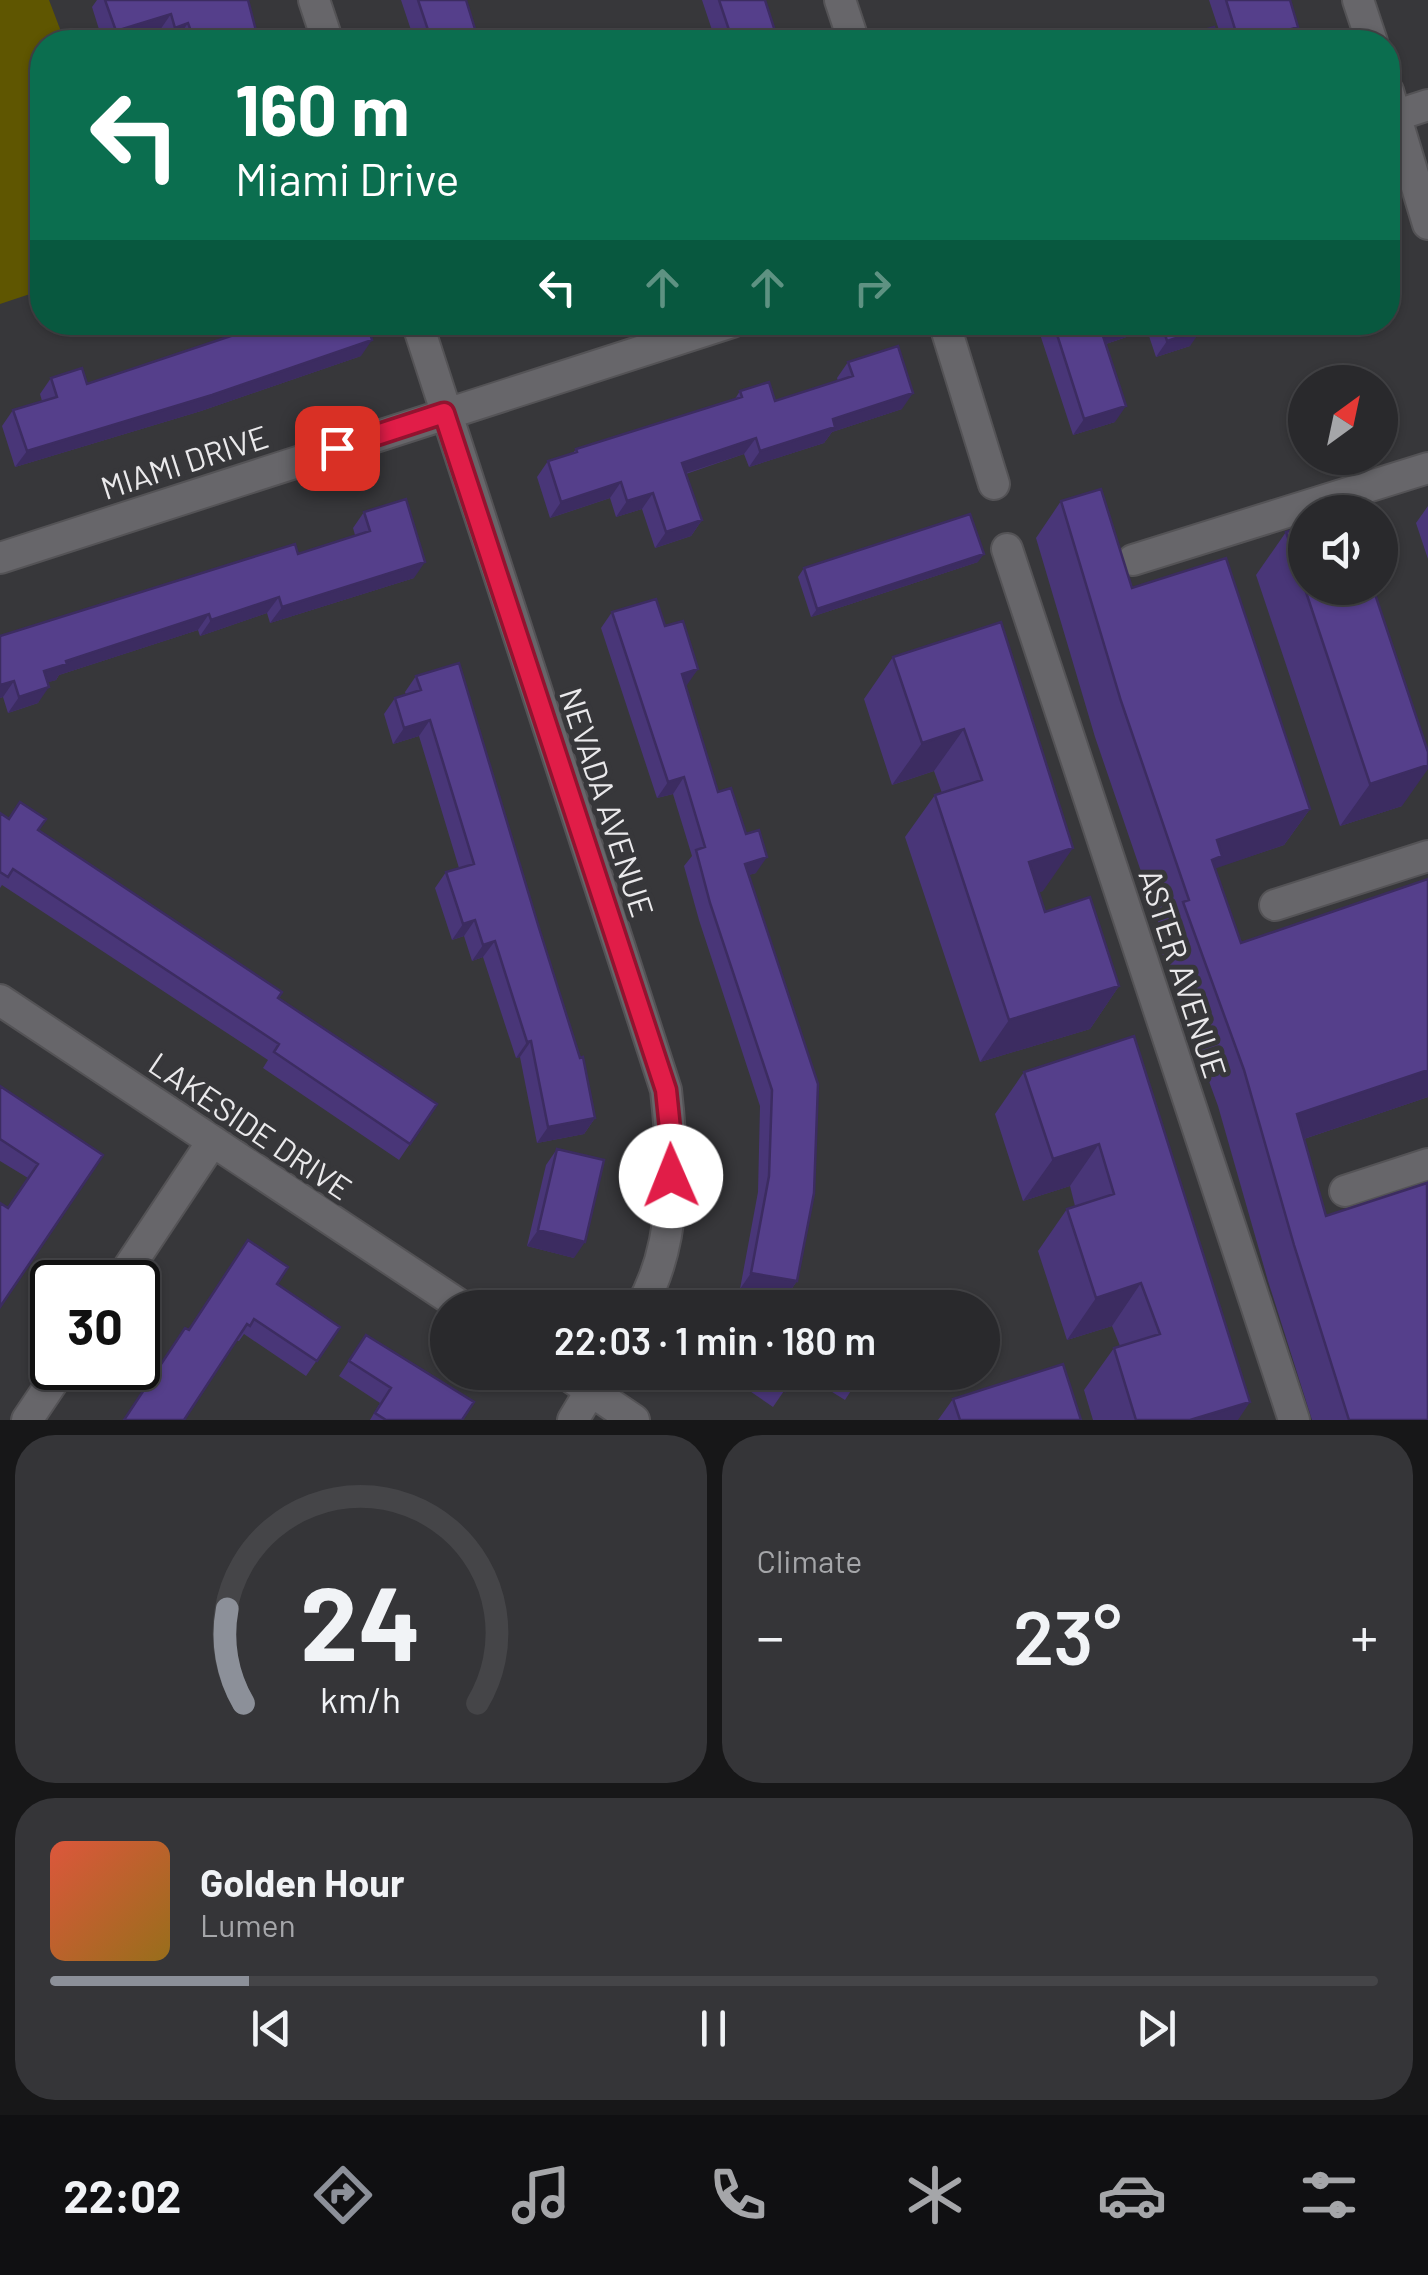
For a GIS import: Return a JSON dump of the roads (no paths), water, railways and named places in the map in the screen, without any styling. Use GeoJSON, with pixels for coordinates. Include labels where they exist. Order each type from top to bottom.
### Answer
{"type":"FeatureCollection","features":[{"type":"Feature","properties":{"kind":"street"},"geometry":{"type":"LineString","coordinates":[[314,0],[324,30]]}},
{"type":"Feature","properties":{"kind":"street"},"geometry":{"type":"LineString","coordinates":[[840,0],[850,30]]}},
{"type":"Feature","properties":{"kind":"street"},"geometry":{"type":"LineString","coordinates":[[1358,0],[1368,30]]}},
{"type":"Feature","properties":{"kind":"street"},"geometry":{"type":"LineString","coordinates":[[1400,107],[1428,105]]}},
{"type":"Feature","properties":{"kind":"street"},"geometry":{"type":"LineString","coordinates":[[1400,139],[1428,224]]}},
{"type":"Feature","properties":{"kind":"street","name":"NEVADA AVENUE"},"geometry":{"type":"LineString","coordinates":[[421,335],[666,1090],[672,1148],[670,1206],[650,1290]]}},
{"type":"Feature","properties":{"kind":"street","name":"MIAMI DRIVE"},"geometry":{"type":"LineString","coordinates":[[0,558],[691,335]]}},
{"type":"Feature","properties":{"kind":"street"},"geometry":{"type":"LineString","coordinates":[[948,335],[994,484]]}},
{"type":"Feature","properties":{"kind":"street"},"geometry":{"type":"LineString","coordinates":[[1133,560],[1428,468]]}},
{"type":"Feature","properties":{"kind":"street","name":"ASTER AVENUE"},"geometry":{"type":"LineString","coordinates":[[1007,548],[1294,1420]]}},
{"type":"Feature","properties":{"kind":"street"},"geometry":{"type":"LineString","coordinates":[[1275,905],[1428,856]]}},
{"type":"Feature","properties":{"kind":"street","name":"LAKESIDE DRIVE"},"geometry":{"type":"LineString","coordinates":[[0,1000],[437,1290]]}},
{"type":"Feature","properties":{"kind":"street"},"geometry":{"type":"LineString","coordinates":[[133,1260],[212,1142]]}},
{"type":"Feature","properties":{"kind":"street"},"geometry":{"type":"LineString","coordinates":[[1346,1191],[1428,1164]]}},
{"type":"Feature","properties":{"kind":"street"},"geometry":{"type":"LineString","coordinates":[[27,1420],[47,1390]]}},
{"type":"Feature","properties":{"kind":"street"},"geometry":{"type":"LineString","coordinates":[[572,1420],[592,1390]]}},
{"type":"Feature","properties":{"kind":"street"},"geometry":{"type":"LineString","coordinates":[[605,1390],[634,1420]]}}]}
